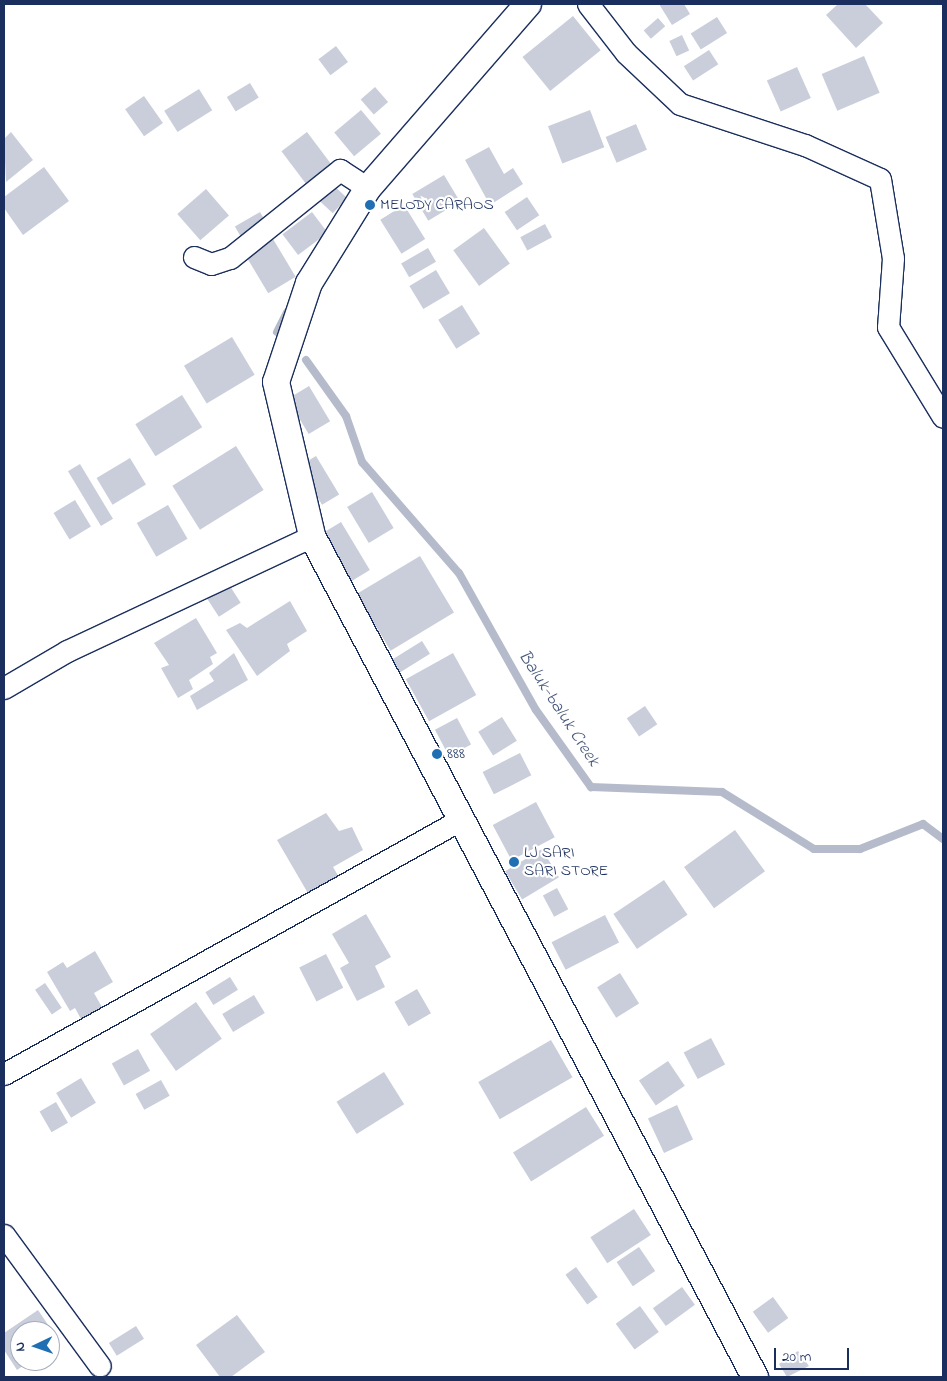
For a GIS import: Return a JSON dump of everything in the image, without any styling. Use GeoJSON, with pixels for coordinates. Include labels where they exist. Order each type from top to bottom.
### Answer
{"type":"FeatureCollection","features":[{"type":"Feature","properties":{"kind":"street"},"geometry":{"type":"LineString","coordinates":[[528,4],[368,188],[309,283],[276,382],[312,536],[755,1377]]}},
{"type":"Feature","properties":{"kind":"street"},"geometry":{"type":"LineString","coordinates":[[588,4],[626,53],[680,104],[806,145],[880,179],[893,258],[888,327],[943,417]]}},
{"type":"Feature","properties":{"kind":"street"},"geometry":{"type":"LineString","coordinates":[[194,256],[211,264],[230,258],[340,170],[368,188]]}},
{"type":"Feature","properties":{"kind":"street"},"geometry":{"type":"LineString","coordinates":[[4,688],[67,652],[312,536]]}},
{"type":"Feature","properties":{"kind":"street"},"geometry":{"type":"LineString","coordinates":[[4,1074],[460,820]]}},
{"type":"Feature","properties":{"kind":"street"},"geometry":{"type":"LineString","coordinates":[[4,1235],[100,1366]]}},
{"type":"Feature","properties":{"kind":"building"},"geometry":{"type":"Polygon","coordinates":[[[659,4],[684,4],[690,14],[672,25],[659,4]]]}},
{"type":"Feature","properties":{"kind":"building"},"geometry":{"type":"Polygon","coordinates":[[[838,4],[865,4],[883,23],[856,48],[826,15],[838,4]]]}},
{"type":"Feature","properties":{"kind":"building"},"geometry":{"type":"Polygon","coordinates":[[[573,16],[601,50],[550,91],[522,57],[573,16]]]}},
{"type":"Feature","properties":{"kind":"building"},"geometry":{"type":"Polygon","coordinates":[[[717,17],[727,33],[701,50],[691,33],[717,17]]]}},
{"type":"Feature","properties":{"kind":"building"},"geometry":{"type":"Polygon","coordinates":[[[658,18],[665,26],[651,39],[644,30],[658,18]]]}},
{"type":"Feature","properties":{"kind":"building"},"geometry":{"type":"Polygon","coordinates":[[[682,35],[689,50],[676,56],[669,41],[682,35]]]}},
{"type":"Feature","properties":{"kind":"building"},"geometry":{"type":"Polygon","coordinates":[[[336,46],[348,62],[330,75],[318,59],[336,46]]]}},
{"type":"Feature","properties":{"kind":"building"},"geometry":{"type":"Polygon","coordinates":[[[709,50],[718,64],[693,81],[684,66],[709,50]]]}},
{"type":"Feature","properties":{"kind":"building"},"geometry":{"type":"Polygon","coordinates":[[[864,56],[880,93],[837,111],[822,74],[864,56]]]}},
{"type":"Feature","properties":{"kind":"building"},"geometry":{"type":"Polygon","coordinates":[[[797,67],[811,98],[781,111],[767,80],[797,67]]]}},
{"type":"Feature","properties":{"kind":"building"},"geometry":{"type":"Polygon","coordinates":[[[250,83],[259,98],[236,111],[227,97],[250,83]]]}},
{"type":"Feature","properties":{"kind":"building"},"geometry":{"type":"Polygon","coordinates":[[[375,87],[388,102],[374,115],[361,99],[375,87]]]}},
{"type":"Feature","properties":{"kind":"building"},"geometry":{"type":"Polygon","coordinates":[[[199,89],[212,110],[177,132],[164,111],[199,89]]]}},
{"type":"Feature","properties":{"kind":"building"},"geometry":{"type":"Polygon","coordinates":[[[144,96],[163,123],[144,136],[125,109],[144,96]]]}},
{"type":"Feature","properties":{"kind":"building"},"geometry":{"type":"Polygon","coordinates":[[[361,110],[381,134],[354,156],[334,132],[361,110]]]}},
{"type":"Feature","properties":{"kind":"building"},"geometry":{"type":"Polygon","coordinates":[[[590,110],[604,147],[562,163],[548,126],[590,110]]]}},
{"type":"Feature","properties":{"kind":"building"},"geometry":{"type":"Polygon","coordinates":[[[636,124],[647,150],[617,163],[606,137],[636,124]]]}},
{"type":"Feature","properties":{"kind":"building"},"geometry":{"type":"Polygon","coordinates":[[[11,132],[33,160],[6,182],[4,139],[11,132]]]}},
{"type":"Feature","properties":{"kind":"building"},"geometry":{"type":"Polygon","coordinates":[[[307,132],[334,168],[309,187],[281,151],[307,132]]]}},
{"type":"Feature","properties":{"kind":"building"},"geometry":{"type":"Polygon","coordinates":[[[489,147],[504,174],[513,168],[523,184],[490,205],[465,160],[489,147]]]}},
{"type":"Feature","properties":{"kind":"building"},"geometry":{"type":"Polygon","coordinates":[[[44,167],[69,201],[23,235],[4,208],[4,197],[44,167]]]}},
{"type":"Feature","properties":{"kind":"building"},"geometry":{"type":"Polygon","coordinates":[[[444,175],[460,202],[428,221],[412,194],[444,175]]]}},
{"type":"Feature","properties":{"kind":"building"},"geometry":{"type":"Polygon","coordinates":[[[331,183],[347,198],[333,213],[317,198],[331,183]]]}},
{"type":"Feature","properties":{"kind":"building"},"geometry":{"type":"Polygon","coordinates":[[[206,189],[229,215],[200,240],[177,214],[206,189]]]}},
{"type":"Feature","properties":{"kind":"building"},"geometry":{"type":"Polygon","coordinates":[[[527,197],[539,215],[517,230],[505,212],[527,197]]]}},
{"type":"Feature","properties":{"kind":"building"},"geometry":{"type":"Polygon","coordinates":[[[404,205],[425,239],[401,254],[380,220],[404,205]]]}},
{"type":"Feature","properties":{"kind":"building"},"geometry":{"type":"Polygon","coordinates":[[[260,212],[267,224],[242,239],[235,226],[260,212]]]}},
{"type":"Feature","properties":{"kind":"building"},"geometry":{"type":"Polygon","coordinates":[[[312,212],[328,233],[298,255],[282,234],[312,212]]]}},
{"type":"Feature","properties":{"kind":"building"},"geometry":{"type":"Polygon","coordinates":[[[545,224],[552,237],[527,250],[520,237],[545,224]]]}},
{"type":"Feature","properties":{"kind":"building"},"geometry":{"type":"Polygon","coordinates":[[[484,228],[510,264],[479,286],[453,250],[484,228]]]}},
{"type":"Feature","properties":{"kind":"building"},"geometry":{"type":"Polygon","coordinates":[[[273,239],[296,277],[268,293],[246,255],[273,239]]]}},
{"type":"Feature","properties":{"kind":"building"},"geometry":{"type":"Polygon","coordinates":[[[428,248],[436,262],[409,277],[401,264],[428,248]]]}},
{"type":"Feature","properties":{"kind":"building"},"geometry":{"type":"Polygon","coordinates":[[[436,270],[450,293],[423,309],[409,286],[436,270]]]}},
{"type":"Feature","properties":{"kind":"building"},"geometry":{"type":"Polygon","coordinates":[[[462,305],[480,334],[456,349],[438,320],[462,305]]]}},
{"type":"Feature","properties":{"kind":"building"},"geometry":{"type":"Polygon","coordinates":[[[232,337],[255,375],[207,404],[184,366],[232,337]]]}},
{"type":"Feature","properties":{"kind":"building"},"geometry":{"type":"Polygon","coordinates":[[[309,386],[330,421],[309,434],[288,399],[309,386]]]}},
{"type":"Feature","properties":{"kind":"building"},"geometry":{"type":"Polygon","coordinates":[[[182,395],[202,427],[155,456],[135,424],[182,395]]]}},
{"type":"Feature","properties":{"kind":"building"},"geometry":{"type":"Polygon","coordinates":[[[236,446],[264,490],[200,530],[172,486],[236,446]]]}},
{"type":"Feature","properties":{"kind":"building"},"geometry":{"type":"Polygon","coordinates":[[[316,456],[339,495],[322,505],[299,466],[316,456]]]}},
{"type":"Feature","properties":{"kind":"building"},"geometry":{"type":"Polygon","coordinates":[[[130,458],[146,485],[113,505],[97,478],[130,458]]]}},
{"type":"Feature","properties":{"kind":"building"},"geometry":{"type":"Polygon","coordinates":[[[80,464],[113,519],[101,526],[68,471],[80,464]]]}},
{"type":"Feature","properties":{"kind":"building"},"geometry":{"type":"Polygon","coordinates":[[[372,492],[394,528],[369,543],[347,507],[372,492]]]}},
{"type":"Feature","properties":{"kind":"building"},"geometry":{"type":"Polygon","coordinates":[[[75,500],[91,527],[70,539],[54,513],[75,500]]]}},
{"type":"Feature","properties":{"kind":"building"},"geometry":{"type":"Polygon","coordinates":[[[168,505],[188,539],[156,557],[137,523],[168,505]]]}},
{"type":"Feature","properties":{"kind":"building"},"geometry":{"type":"Polygon","coordinates":[[[341,522],[370,570],[348,583],[320,535],[341,522]]]}},
{"type":"Feature","properties":{"kind":"building"},"geometry":{"type":"Polygon","coordinates":[[[420,556],[454,613],[391,651],[357,594],[420,556]]]}},
{"type":"Feature","properties":{"kind":"building"},"geometry":{"type":"Polygon","coordinates":[[[226,580],[241,603],[219,617],[204,594],[226,580]]]}},
{"type":"Feature","properties":{"kind":"building"},"geometry":{"type":"Polygon","coordinates":[[[290,601],[307,631],[287,644],[290,651],[257,676],[226,630],[240,623],[247,628],[290,601]]]}},
{"type":"Feature","properties":{"kind":"building"},"geometry":{"type":"Polygon","coordinates":[[[196,618],[217,653],[210,657],[213,664],[189,680],[193,689],[178,698],[161,668],[169,665],[154,643],[196,618]]]}},
{"type":"Feature","properties":{"kind":"building"},"geometry":{"type":"Polygon","coordinates":[[[422,641],[430,654],[400,672],[392,660],[422,641]]]}},
{"type":"Feature","properties":{"kind":"building"},"geometry":{"type":"Polygon","coordinates":[[[234,653],[248,680],[197,710],[190,696],[214,681],[209,673],[234,653]]]}},
{"type":"Feature","properties":{"kind":"building"},"geometry":{"type":"Polygon","coordinates":[[[453,653],[476,695],[429,721],[406,679],[453,653]]]}},
{"type":"Feature","properties":{"kind":"building"},"geometry":{"type":"Polygon","coordinates":[[[645,706],[657,724],[639,737],[627,718],[645,706]]]}},
{"type":"Feature","properties":{"kind":"building"},"geometry":{"type":"Polygon","coordinates":[[[502,717],[517,741],[493,756],[478,732],[502,717]]]}},
{"type":"Feature","properties":{"kind":"building"},"geometry":{"type":"Polygon","coordinates":[[[457,718],[471,744],[449,756],[435,730],[457,718]]]}},
{"type":"Feature","properties":{"kind":"building"},"geometry":{"type":"Polygon","coordinates":[[[520,753],[531,775],[494,794],[483,772],[520,753]]]}},
{"type":"Feature","properties":{"kind":"building"},"geometry":{"type":"Polygon","coordinates":[[[536,802],[555,837],[512,860],[493,825],[536,802]]]}},
{"type":"Feature","properties":{"kind":"building"},"geometry":{"type":"Polygon","coordinates":[[[326,813],[339,831],[352,827],[363,850],[333,867],[340,879],[309,895],[277,840],[326,813]]]}},
{"type":"Feature","properties":{"kind":"building"},"geometry":{"type":"Polygon","coordinates":[[[735,830],[765,871],[714,908],[684,867],[735,830]]]}},
{"type":"Feature","properties":{"kind":"building"},"geometry":{"type":"Polygon","coordinates":[[[542,849],[559,877],[522,899],[505,871],[542,849]]]}},
{"type":"Feature","properties":{"kind":"building"},"geometry":{"type":"Polygon","coordinates":[[[664,880],[687,915],[637,949],[613,914],[664,880]]]}},
{"type":"Feature","properties":{"kind":"building"},"geometry":{"type":"Polygon","coordinates":[[[557,888],[568,909],[554,917],[543,896],[557,888]]]}},
{"type":"Feature","properties":{"kind":"building"},"geometry":{"type":"Polygon","coordinates":[[[366,914],[391,957],[375,966],[385,987],[357,1001],[340,968],[349,963],[332,934],[366,914]]]}},
{"type":"Feature","properties":{"kind":"building"},"geometry":{"type":"Polygon","coordinates":[[[605,915],[619,943],[566,970],[552,942],[605,915]]]}},
{"type":"Feature","properties":{"kind":"building"},"geometry":{"type":"Polygon","coordinates":[[[95,951],[113,982],[94,993],[103,1009],[82,1021],[75,1008],[70,1011],[47,972],[63,962],[67,968],[95,951]]]}},
{"type":"Feature","properties":{"kind":"building"},"geometry":{"type":"Polygon","coordinates":[[[326,954],[343,988],[317,1001],[299,968],[326,954]]]}},
{"type":"Feature","properties":{"kind":"building"},"geometry":{"type":"Polygon","coordinates":[[[620,973],[639,1004],[616,1018],[597,987],[620,973]]]}},
{"type":"Feature","properties":{"kind":"building"},"geometry":{"type":"Polygon","coordinates":[[[230,977],[238,990],[213,1005],[205,992],[230,977]]]}},
{"type":"Feature","properties":{"kind":"building"},"geometry":{"type":"Polygon","coordinates":[[[45,983],[62,1008],[52,1015],[35,990],[45,983]]]}},
{"type":"Feature","properties":{"kind":"building"},"geometry":{"type":"Polygon","coordinates":[[[417,989],[431,1013],[408,1026],[394,1002],[417,989]]]}},
{"type":"Feature","properties":{"kind":"building"},"geometry":{"type":"Polygon","coordinates":[[[254,995],[265,1013],[233,1032],[222,1014],[254,995]]]}},
{"type":"Feature","properties":{"kind":"building"},"geometry":{"type":"Polygon","coordinates":[[[196,1002],[222,1039],[176,1071],[150,1034],[196,1002]]]}},
{"type":"Feature","properties":{"kind":"building"},"geometry":{"type":"Polygon","coordinates":[[[711,1038],[725,1064],[698,1079],[684,1053],[711,1038]]]}},
{"type":"Feature","properties":{"kind":"building"},"geometry":{"type":"Polygon","coordinates":[[[551,1040],[572,1077],[500,1119],[478,1082],[551,1040]]]}},
{"type":"Feature","properties":{"kind":"building"},"geometry":{"type":"Polygon","coordinates":[[[138,1049],[150,1071],[124,1085],[112,1064],[138,1049]]]}},
{"type":"Feature","properties":{"kind":"building"},"geometry":{"type":"Polygon","coordinates":[[[668,1061],[685,1086],[656,1105],[639,1081],[668,1061]]]}},
{"type":"Feature","properties":{"kind":"building"},"geometry":{"type":"Polygon","coordinates":[[[384,1072],[404,1104],[357,1134],[337,1102],[384,1072]]]}},
{"type":"Feature","properties":{"kind":"building"},"geometry":{"type":"Polygon","coordinates":[[[81,1078],[96,1103],[71,1118],[56,1093],[81,1078]]]}},
{"type":"Feature","properties":{"kind":"building"},"geometry":{"type":"Polygon","coordinates":[[[161,1080],[170,1096],[144,1110],[136,1094],[161,1080]]]}},
{"type":"Feature","properties":{"kind":"building"},"geometry":{"type":"Polygon","coordinates":[[[56,1102],[68,1123],[52,1132],[40,1112],[56,1102]]]}},
{"type":"Feature","properties":{"kind":"building"},"geometry":{"type":"Polygon","coordinates":[[[677,1105],[693,1139],[664,1153],[648,1119],[677,1105]]]}},
{"type":"Feature","properties":{"kind":"building"},"geometry":{"type":"Polygon","coordinates":[[[586,1107],[604,1136],[531,1181],[513,1153],[586,1107]]]}},
{"type":"Feature","properties":{"kind":"building"},"geometry":{"type":"Polygon","coordinates":[[[634,1209],[651,1235],[607,1263],[590,1237],[634,1209]]]}},
{"type":"Feature","properties":{"kind":"building"},"geometry":{"type":"Polygon","coordinates":[[[639,1247],[655,1271],[633,1286],[617,1262],[639,1247]]]}},
{"type":"Feature","properties":{"kind":"building"},"geometry":{"type":"Polygon","coordinates":[[[576,1267],[598,1297],[587,1305],[565,1275],[576,1267]]]}},
{"type":"Feature","properties":{"kind":"building"},"geometry":{"type":"Polygon","coordinates":[[[682,1287],[695,1305],[666,1326],[653,1308],[682,1287]]]}},
{"type":"Feature","properties":{"kind":"building"},"geometry":{"type":"Polygon","coordinates":[[[773,1297],[788,1318],[768,1333],[753,1312],[773,1297]]]}},
{"type":"Feature","properties":{"kind":"building"},"geometry":{"type":"Polygon","coordinates":[[[640,1306],[659,1332],[635,1350],[616,1324],[640,1306]]]}},
{"type":"Feature","properties":{"kind":"building"},"geometry":{"type":"Polygon","coordinates":[[[38,1310],[45,1321],[22,1321],[38,1310]]]}},
{"type":"Feature","properties":{"kind":"building"},"geometry":{"type":"Polygon","coordinates":[[[237,1315],[265,1352],[231,1377],[220,1377],[196,1345],[237,1315]]]}},
{"type":"Feature","properties":{"kind":"building"},"geometry":{"type":"Polygon","coordinates":[[[136,1326],[144,1339],[117,1356],[109,1343],[136,1326]]]}},
{"type":"Feature","properties":{"kind":"building"},"geometry":{"type":"Polygon","coordinates":[[[10,1329],[10,1359],[4,1350],[4,1333],[10,1329]]]}},
{"type":"Feature","properties":{"kind":"building"},"geometry":{"type":"Polygon","coordinates":[[[798,1351],[809,1366],[787,1377],[779,1364],[798,1351]]]}},
{"type":"Feature","properties":{"kind":"waterway"},"geometry":{"type":"LineString","coordinates":[[277,332],[287,312]]}},
{"type":"Feature","properties":{"kind":"waterway","name":"Baluk-baluk Creek"},"geometry":{"type":"LineString","coordinates":[[306,360],[346,416],[362,462],[459,573],[536,710],[591,787],[722,792],[814,849],[860,849],[923,824],[943,839]]}},
{"type":"Feature","properties":{"kind":"place","name":"MELODY CARAOS"},"geometry":{"type":"Point","coordinates":[370,205]}},
{"type":"Feature","properties":{"kind":"place","name":"888"},"geometry":{"type":"Point","coordinates":[437,754]}},
{"type":"Feature","properties":{"kind":"place","name":"LJ SARI SARI STORE"},"geometry":{"type":"Point","coordinates":[514,862]}}]}
